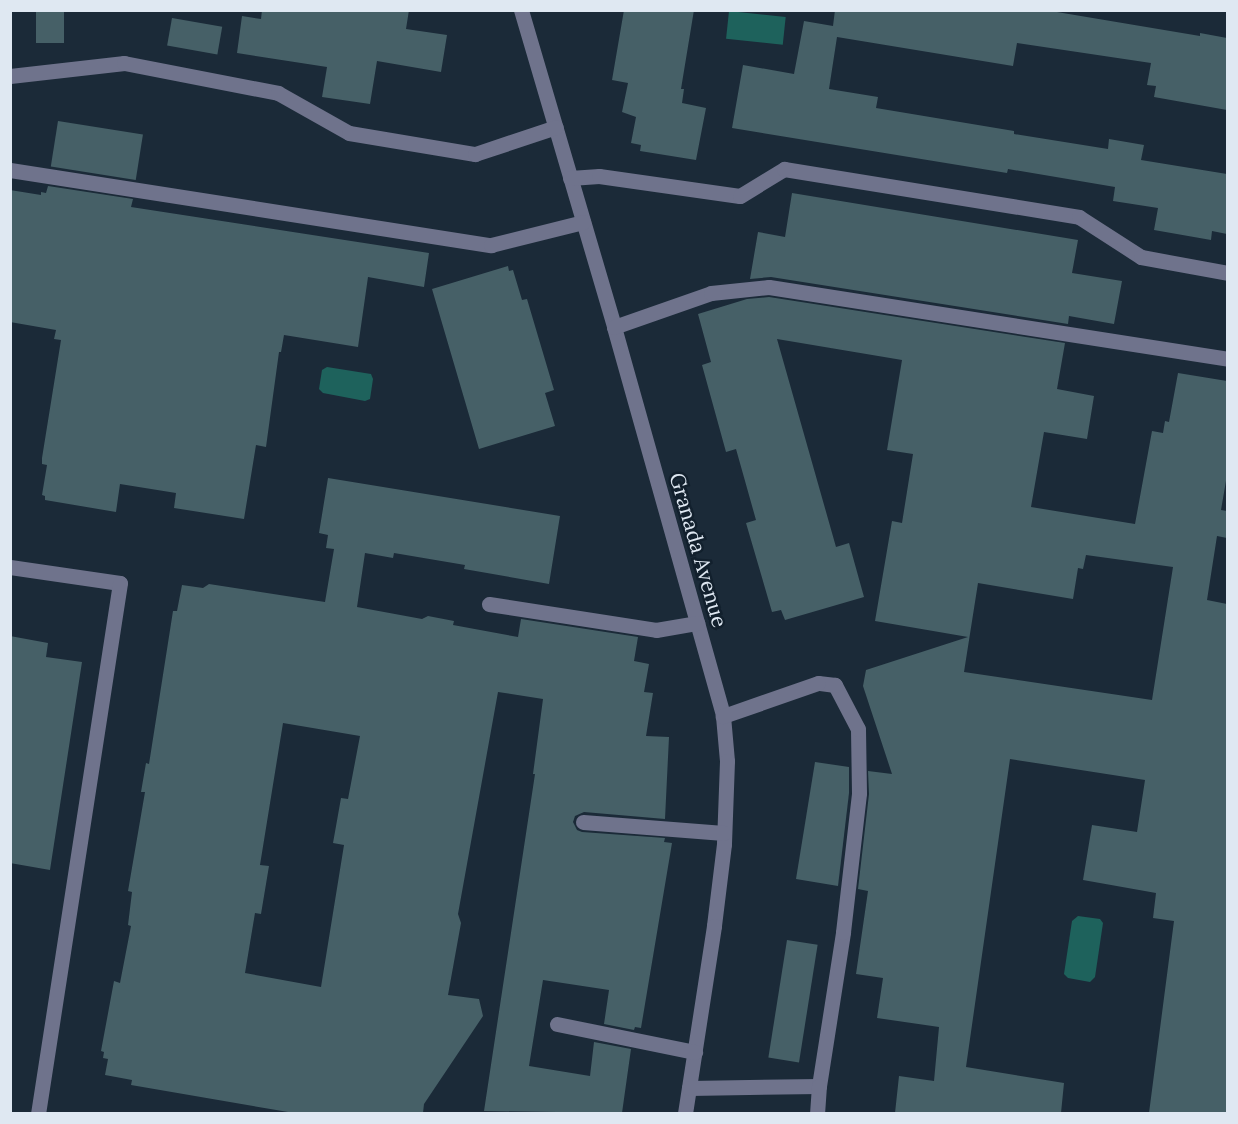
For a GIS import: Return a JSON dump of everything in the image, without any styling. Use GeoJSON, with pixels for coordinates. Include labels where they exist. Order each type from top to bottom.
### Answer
{"type":"FeatureCollection","features":[{"type":"Feature","properties":{"kind":"street","name":"Granada Avenue"},"geometry":{"type":"LineString","coordinates":[[521,10],[614,327],[723,716],[727,761],[724,833],[714,926],[685,1113]]}},
{"type":"Feature","properties":{"kind":"street"},"geometry":{"type":"LineString","coordinates":[[10,76],[124,63],[278,93],[349,133],[475,154],[556,128]]}},
{"type":"Feature","properties":{"kind":"street"},"geometry":{"type":"LineString","coordinates":[[570,177],[599,176],[740,196],[784,169],[1079,217],[1141,257],[1227,273]]}},
{"type":"Feature","properties":{"kind":"street"},"geometry":{"type":"LineString","coordinates":[[10,170],[491,245],[583,222]]}},
{"type":"Feature","properties":{"kind":"street"},"geometry":{"type":"LineString","coordinates":[[614,327],[711,293],[769,286],[1227,359]]}},
{"type":"Feature","properties":{"kind":"street"},"geometry":{"type":"LineString","coordinates":[[10,567],[120,583],[38,1113]]}},
{"type":"Feature","properties":{"kind":"street"},"geometry":{"type":"LineString","coordinates":[[489,604],[656,630],[697,623]]}},
{"type":"Feature","properties":{"kind":"street"},"geometry":{"type":"LineString","coordinates":[[723,716],[818,683],[835,685],[858,729],[859,793],[843,932],[819,1086],[817,1113]]}},
{"type":"Feature","properties":{"kind":"street"},"geometry":{"type":"LineString","coordinates":[[583,822],[724,833]]}},
{"type":"Feature","properties":{"kind":"street"},"geometry":{"type":"LineString","coordinates":[[557,1024],[695,1052]]}},
{"type":"Feature","properties":{"kind":"street"},"geometry":{"type":"LineString","coordinates":[[689,1088],[819,1086]]}},
{"type":"Feature","properties":{"kind":"shaded area"},"geometry":{"type":"Polygon","coordinates":[[[729,11],[786,17],[783,45],[726,39],[729,11]]]}},
{"type":"Feature","properties":{"kind":"shaded area"},"geometry":{"type":"Polygon","coordinates":[[[327,367],[371,374],[373,379],[370,399],[365,401],[323,393],[319,389],[322,370],[327,367]]]}},
{"type":"Feature","properties":{"kind":"shaded area"},"geometry":{"type":"Polygon","coordinates":[[[1078,916],[1100,919],[1103,923],[1095,977],[1090,982],[1068,978],[1064,974],[1072,921],[1078,916]]]}},
{"type":"Feature","properties":{"kind":"building"},"geometry":{"type":"Polygon","coordinates":[[[36,10],[64,10],[64,43],[36,43],[36,10]]]}},
{"type":"Feature","properties":{"kind":"building"},"geometry":{"type":"Polygon","coordinates":[[[262,10],[409,10],[406,29],[447,35],[441,72],[377,61],[370,104],[322,97],[327,67],[237,53],[242,16],[261,19],[262,10]]]}},
{"type":"Feature","properties":{"kind":"building"},"geometry":{"type":"Polygon","coordinates":[[[624,10],[694,10],[681,89],[684,89],[682,103],[706,108],[696,160],[640,151],[641,145],[631,143],[636,117],[622,112],[628,83],[612,80],[624,10]]]}},
{"type":"Feature","properties":{"kind":"building"},"geometry":{"type":"Polygon","coordinates":[[[835,10],[1045,10],[1200,36],[1200,33],[1227,38],[1227,110],[1154,97],[1156,86],[1147,85],[1151,63],[1017,43],[1013,66],[837,37],[829,89],[878,97],[876,108],[1014,131],[1014,134],[1108,149],[1109,139],[1144,145],[1141,160],[1227,174],[1227,234],[1212,231],[1211,240],[1154,230],[1158,208],[1113,201],[1115,187],[1008,169],[1007,173],[732,128],[743,65],[794,74],[804,21],[833,26],[835,10]]]}},
{"type":"Feature","properties":{"kind":"building"},"geometry":{"type":"Polygon","coordinates":[[[172,18],[222,27],[217,54],[167,46],[172,18]]]}},
{"type":"Feature","properties":{"kind":"building"},"geometry":{"type":"Polygon","coordinates":[[[58,121],[143,134],[136,180],[51,166],[58,121]]]}},
{"type":"Feature","properties":{"kind":"building"},"geometry":{"type":"Polygon","coordinates":[[[48,186],[133,199],[131,207],[429,253],[424,287],[368,277],[358,347],[284,335],[281,352],[279,352],[266,447],[256,445],[244,519],[174,508],[176,493],[120,484],[116,512],[45,500],[45,496],[42,495],[47,465],[42,464],[42,458],[61,340],[54,339],[56,330],[10,322],[10,190],[41,195],[41,192],[46,193],[48,186]]]}},
{"type":"Feature","properties":{"kind":"building"},"geometry":{"type":"Polygon","coordinates":[[[792,193],[1078,240],[1072,273],[1122,281],[1114,324],[1069,316],[1068,324],[771,277],[750,279],[758,232],[785,237],[792,193]]]}},
{"type":"Feature","properties":{"kind":"building"},"geometry":{"type":"Polygon","coordinates":[[[508,266],[509,271],[513,270],[522,300],[527,299],[554,390],[545,393],[555,426],[479,449],[432,289],[508,266]]]}},
{"type":"Feature","properties":{"kind":"building"},"geometry":{"type":"Polygon","coordinates":[[[769,297],[1065,343],[1057,389],[1094,396],[1087,439],[1044,432],[1031,507],[1135,524],[1152,431],[1163,433],[1165,421],[1169,422],[1178,373],[1227,381],[1227,475],[1221,510],[1227,511],[1227,538],[1217,536],[1207,600],[1227,604],[1227,1113],[1149,1113],[1174,921],[1153,918],[1156,893],[1083,880],[1092,825],[1137,832],[1145,780],[1010,759],[966,1067],[1064,1083],[1061,1113],[895,1113],[899,1076],[934,1081],[939,1027],[877,1018],[883,978],[856,974],[868,891],[858,889],[869,794],[868,771],[892,774],[863,686],[866,670],[968,637],[875,621],[892,521],[902,523],[913,454],[887,450],[902,360],[777,339],[836,547],[849,543],[864,597],[785,620],[781,610],[772,612],[746,523],[756,520],[736,449],[726,452],[702,365],[711,362],[698,314],[747,299],[769,297]],[[1086,555],[1083,569],[1078,568],[1073,599],[978,583],[964,672],[1152,700],[1173,567],[1086,555]]]}},
{"type":"Feature","properties":{"kind":"building"},"geometry":{"type":"Polygon","coordinates":[[[328,478],[560,516],[549,584],[464,569],[465,565],[394,553],[393,558],[365,553],[357,607],[422,619],[428,616],[454,621],[453,625],[518,637],[521,619],[638,637],[634,661],[649,664],[644,692],[653,693],[646,736],[669,737],[665,819],[584,812],[575,816],[573,822],[577,830],[582,832],[665,838],[664,842],[672,843],[641,1028],[635,1027],[634,1030],[604,1024],[609,990],[543,980],[529,1066],[590,1076],[594,1042],[631,1049],[622,1113],[484,1111],[535,774],[533,774],[543,699],[498,692],[458,914],[461,923],[448,995],[479,999],[483,1016],[424,1104],[423,1113],[294,1113],[131,1085],[132,1080],[105,1075],[108,1059],[103,1058],[104,1052],[101,1051],[114,981],[120,983],[131,926],[128,925],[132,892],[128,891],[145,792],[141,792],[146,763],[149,764],[173,611],[177,611],[182,585],[203,588],[209,584],[325,602],[334,549],[326,548],[328,535],[319,533],[328,478]],[[283,723],[260,865],[269,866],[261,914],[255,913],[245,973],[321,987],[344,845],[333,843],[341,798],[348,799],[360,736],[283,723]]]}},
{"type":"Feature","properties":{"kind":"building"},"geometry":{"type":"Polygon","coordinates":[[[10,636],[48,643],[46,657],[82,662],[50,870],[10,863],[10,636]]]}},
{"type":"Feature","properties":{"kind":"building"},"geometry":{"type":"Polygon","coordinates":[[[815,762],[849,767],[849,793],[838,886],[796,879],[815,762]]]}},
{"type":"Feature","properties":{"kind":"building"},"geometry":{"type":"Polygon","coordinates":[[[787,940],[818,945],[799,1062],[768,1058],[787,940]]]}}]}
